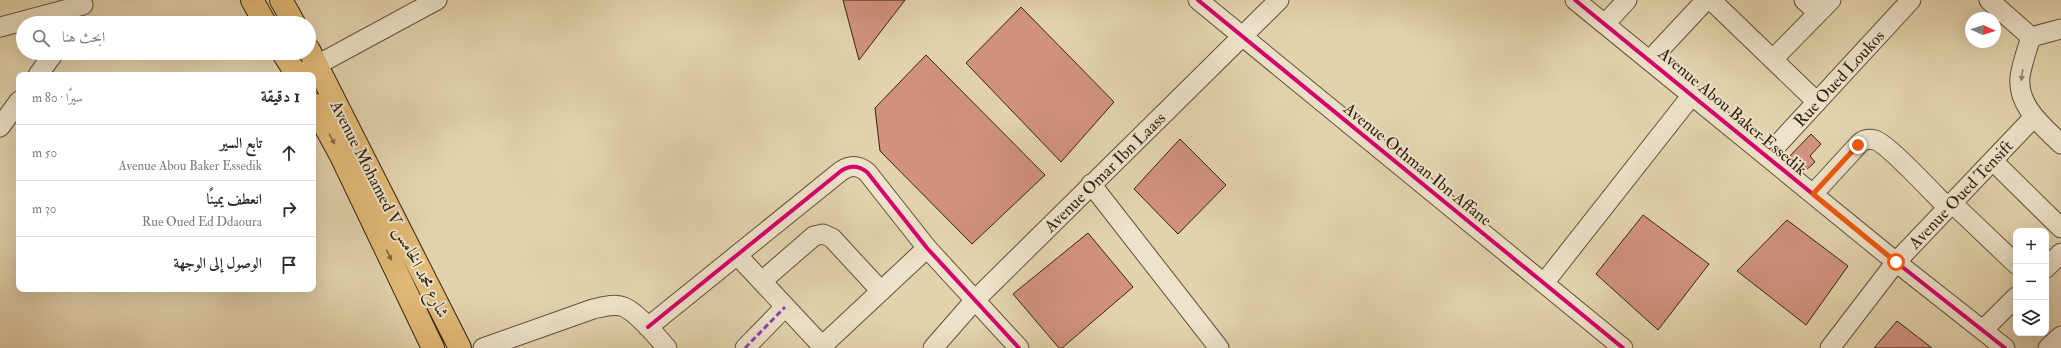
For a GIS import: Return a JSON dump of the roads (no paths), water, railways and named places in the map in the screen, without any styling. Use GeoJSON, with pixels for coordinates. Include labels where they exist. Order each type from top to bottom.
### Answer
{"type":"FeatureCollection","features":[{"type":"Feature","properties":{"kind":"main road"},"geometry":{"type":"LineString","coordinates":[[252,0],[262,16]]}},
{"type":"Feature","properties":{"kind":"main road"},"geometry":{"type":"LineString","coordinates":[[281,0],[290,16]]}},
{"type":"Feature","properties":{"kind":"main road","name":"Avenue Mohamed V شارع محمد الخامس"},"geometry":{"type":"LineString","coordinates":[[296,60],[306,66]]}},
{"type":"Feature","properties":{"kind":"main road","name":"Avenue Mohamed V شارع محمد الخامس"},"geometry":{"type":"LineString","coordinates":[[316,84],[460,348]]}},
{"type":"Feature","properties":{"kind":"main road","name":"Avenue Mohamed V شارع محمد الخامس"},"geometry":{"type":"LineString","coordinates":[[316,110],[360,195],[433,348]]}},
{"type":"Feature","properties":{"kind":"street"},"geometry":{"type":"LineString","coordinates":[[306,66],[436,0]]}},
{"type":"Feature","properties":{"kind":"street","name":"Avenue Othman Ibn Affane"},"geometry":{"type":"LineString","coordinates":[[1198,0],[1623,348]]}},
{"type":"Feature","properties":{"kind":"street","name":"Avenue Omar Ibn Laass"},"geometry":{"type":"LineString","coordinates":[[933,348],[975,300],[1091,184],[1280,0]]}},
{"type":"Feature","properties":{"kind":"street","name":"Avenue Abou Baker Essedik"},"geometry":{"type":"LineString","coordinates":[[1575,0],[1896,262],[2006,348]]}},
{"type":"Feature","properties":{"kind":"street"},"geometry":{"type":"LineString","coordinates":[[1605,24],[1627,0]]}},
{"type":"Feature","properties":{"kind":"street"},"geometry":{"type":"LineString","coordinates":[[1650,60],[1706,0]]}},
{"type":"Feature","properties":{"kind":"street"},"geometry":{"type":"LineString","coordinates":[[1711,0],[1817,102]]}},
{"type":"Feature","properties":{"kind":"street"},"geometry":{"type":"LineString","coordinates":[[1773,59],[1825,7],[1804,0]]}},
{"type":"Feature","properties":{"kind":"street"},"geometry":{"type":"LineString","coordinates":[[1989,0],[2031,37]]}},
{"type":"Feature","properties":{"kind":"street"},"geometry":{"type":"LineString","coordinates":[[79,16],[86,3]]}},
{"type":"Feature","properties":{"kind":"street"},"geometry":{"type":"LineString","coordinates":[[39,16],[86,3]]}},
{"type":"Feature","properties":{"kind":"street","name":"Rue Oued Loukos"},"geometry":{"type":"LineString","coordinates":[[1766,156],[1817,102],[1901,4]]}},
{"type":"Feature","properties":{"kind":"street"},"geometry":{"type":"LineString","coordinates":[[0,27],[16,23]]}},
{"type":"Feature","properties":{"kind":"street"},"geometry":{"type":"LineString","coordinates":[[2031,37],[2061,29]]}},
{"type":"Feature","properties":{"kind":"street"},"geometry":{"type":"LineString","coordinates":[[2031,37],[2020,78],[2023,100],[2034,117],[2061,144]]}},
{"type":"Feature","properties":{"kind":"street"},"geometry":{"type":"LineString","coordinates":[[40,72],[49,60]]}},
{"type":"Feature","properties":{"kind":"street"},"geometry":{"type":"LineString","coordinates":[[1544,283],[1692,95]]}},
{"type":"Feature","properties":{"kind":"street"},"geometry":{"type":"LineString","coordinates":[[0,127],[16,105]]}},
{"type":"Feature","properties":{"kind":"street","name":"Avenue Oued Tensift"},"geometry":{"type":"LineString","coordinates":[[1830,348],[1896,262],[2034,117]]}},
{"type":"Feature","properties":{"kind":"street"},"geometry":{"type":"LineString","coordinates":[[1813,194],[1861,142],[1870,140],[1884,146],[2013,261]]}},
{"type":"Feature","properties":{"kind":"street"},"geometry":{"type":"LineString","coordinates":[[1993,160],[2061,228]]}},
{"type":"Feature","properties":{"kind":"street"},"geometry":{"type":"LineString","coordinates":[[648,327],[848,166],[855,166],[867,172],[927,248],[1019,348]]}},
{"type":"Feature","properties":{"kind":"street"},"geometry":{"type":"LineString","coordinates":[[1091,184],[1219,348]]}},
{"type":"Feature","properties":{"kind":"street"},"geometry":{"type":"LineString","coordinates":[[762,281],[814,236],[823,234],[832,238],[881,291]]}},
{"type":"Feature","properties":{"kind":"street"},"geometry":{"type":"LineString","coordinates":[[737,255],[822,347],[927,248]]}},
{"type":"Feature","properties":{"kind":"street"},"geometry":{"type":"LineString","coordinates":[[2049,265],[2061,252]]}},
{"type":"Feature","properties":{"kind":"street"},"geometry":{"type":"LineString","coordinates":[[1983,330],[2014,300]]}},
{"type":"Feature","properties":{"kind":"street"},"geometry":{"type":"LineString","coordinates":[[483,348],[593,309],[607,306],[623,307],[648,327],[667,348]]}},
{"type":"Feature","properties":{"kind":"street"},"geometry":{"type":"LineString","coordinates":[[745,348],[785,307]]}},
{"type":"Feature","properties":{"kind":"street"},"geometry":{"type":"LineString","coordinates":[[2048,348],[2061,336]]}}]}
